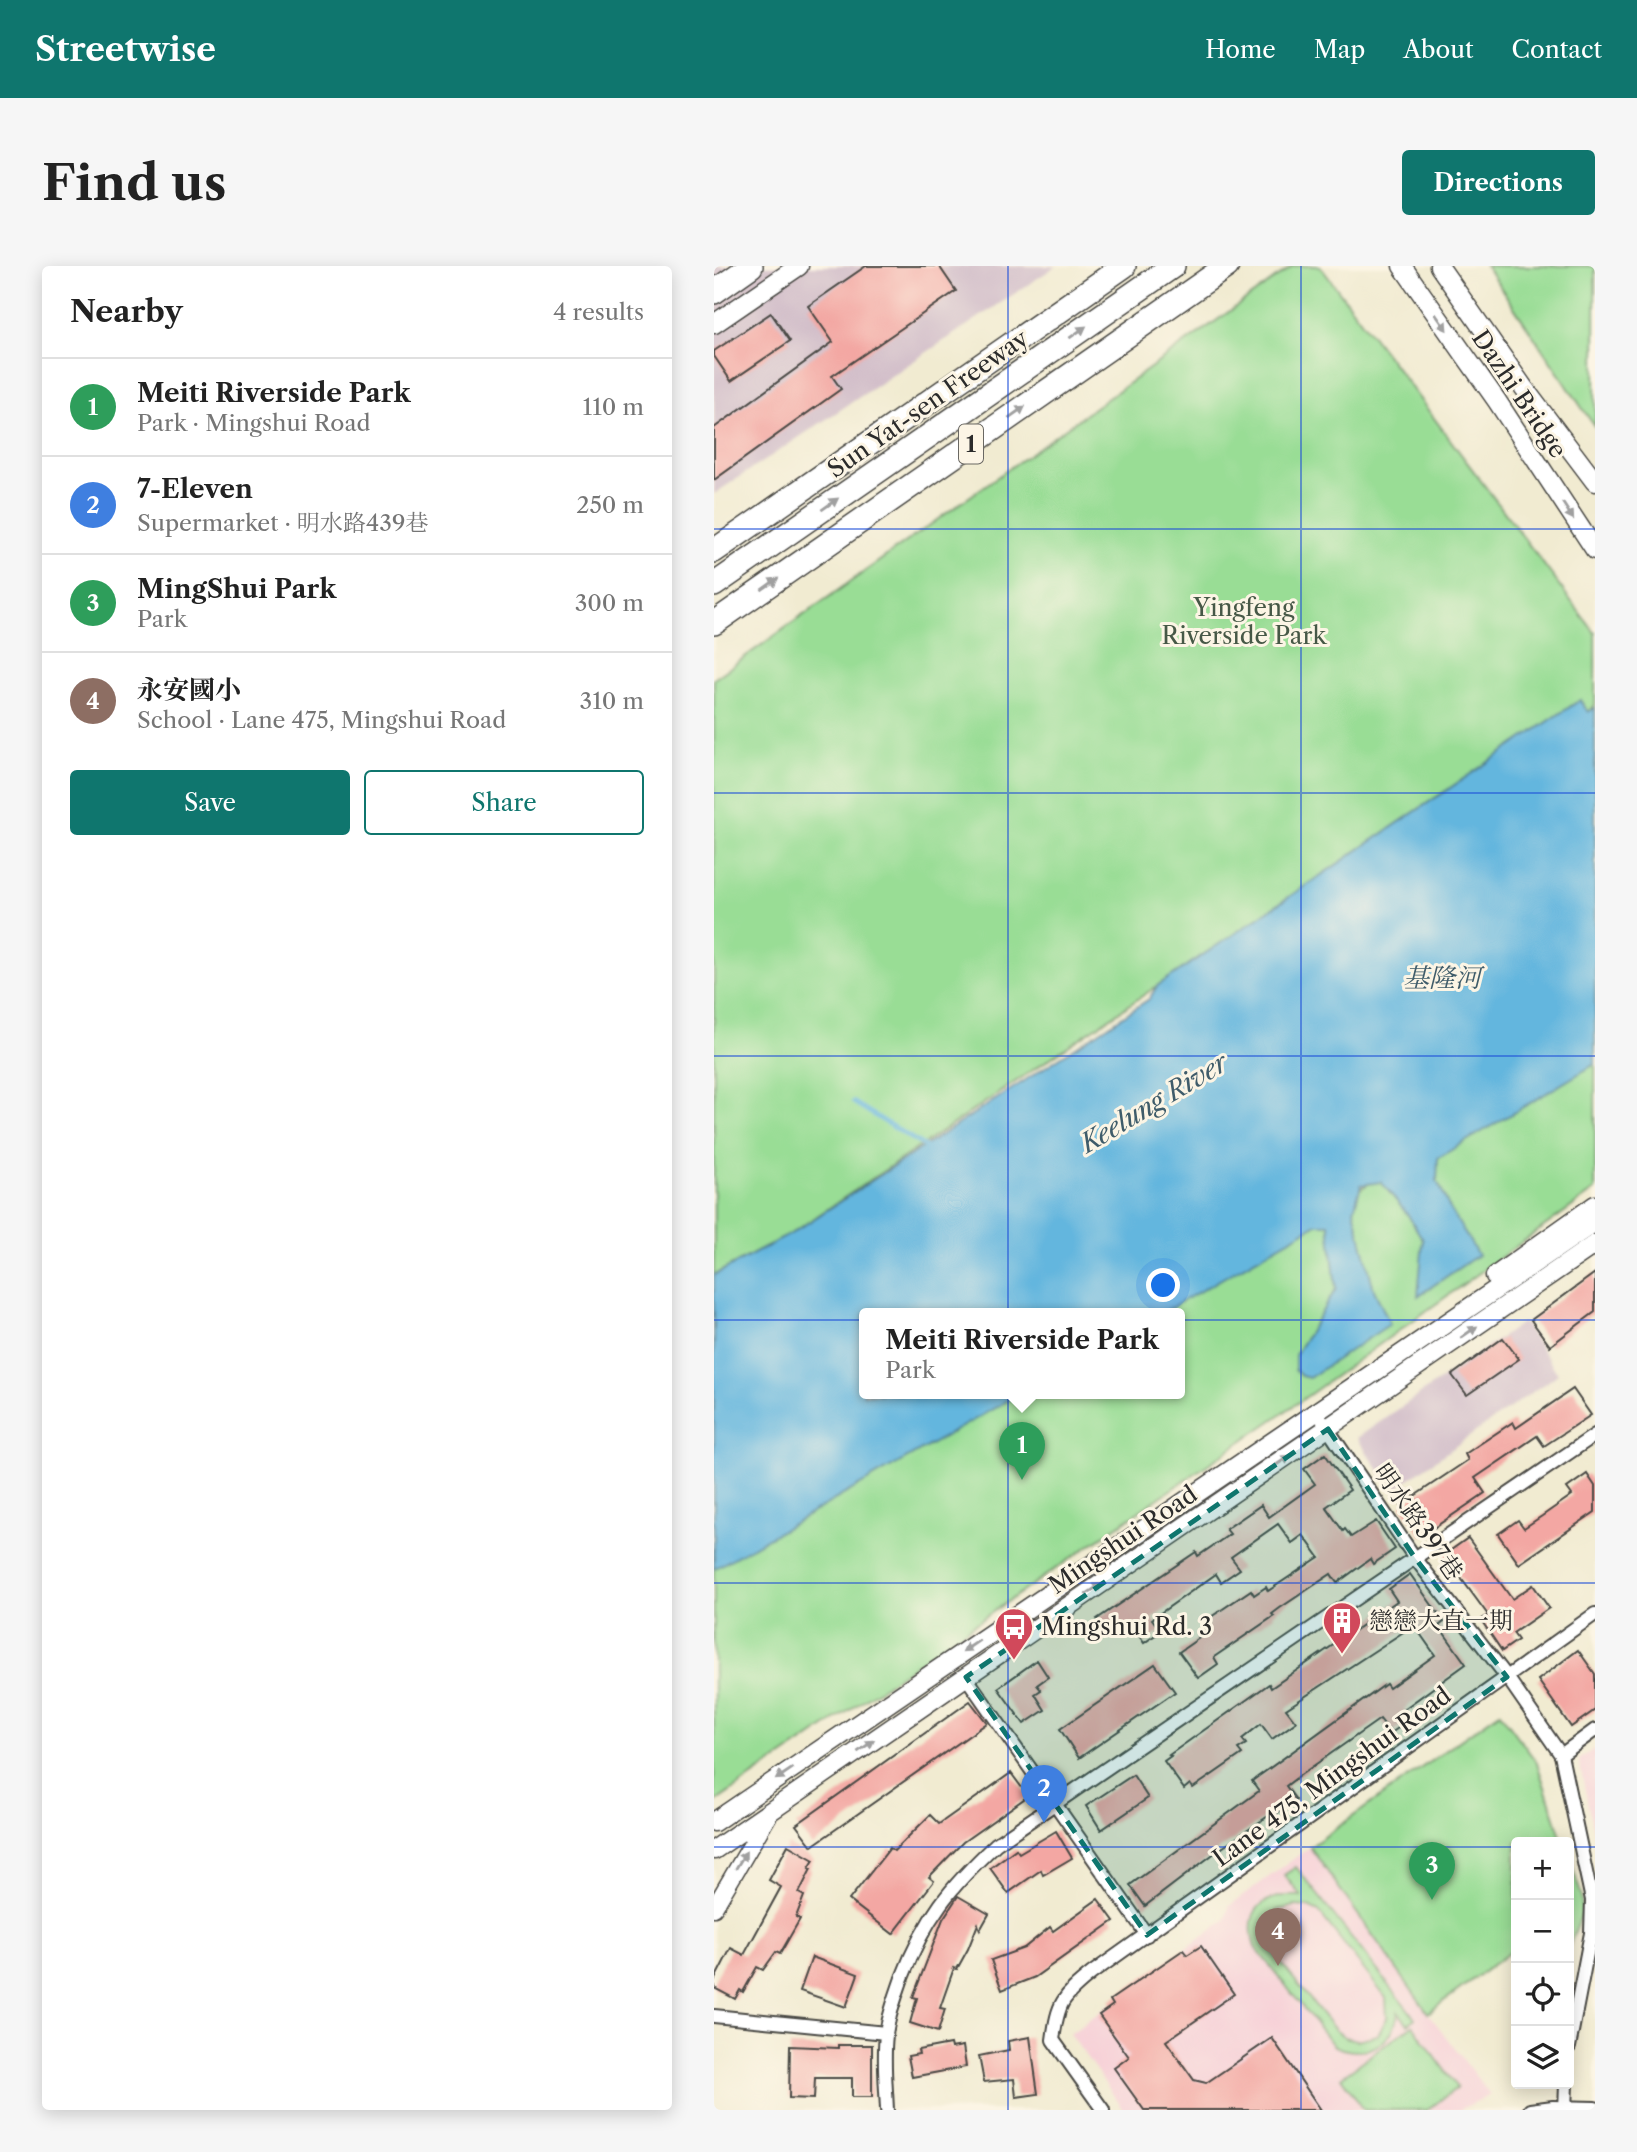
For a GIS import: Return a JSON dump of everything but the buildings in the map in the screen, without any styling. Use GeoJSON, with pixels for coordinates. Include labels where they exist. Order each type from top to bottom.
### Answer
{"type":"FeatureCollection","features":[{"type":"Feature","properties":{"kind":"highway","name":"Sun Yat-sen Freeway"},"geometry":{"type":"LineString","coordinates":[[714,551],[1124,266]]}},
{"type":"Feature","properties":{"kind":"highway","name":"Sun Yat-sen Freeway"},"geometry":{"type":"LineString","coordinates":[[714,585],[1173,266]]}},
{"type":"Feature","properties":{"kind":"highway","name":"1"},"geometry":{"type":"LineString","coordinates":[[714,623],[1227,266]]}},
{"type":"Feature","properties":{"kind":"highway"},"geometry":{"type":"LineString","coordinates":[[714,292],[750,277]]}},
{"type":"Feature","properties":{"kind":"main road"},"geometry":{"type":"LineString","coordinates":[[714,313],[750,277],[782,266]]}},
{"type":"Feature","properties":{"kind":"main road"},"geometry":{"type":"LineString","coordinates":[[714,324],[799,266]]}},
{"type":"Feature","properties":{"kind":"main road","name":"Dazhi Bridge"},"geometry":{"type":"LineString","coordinates":[[1402,266],[1497,401],[1595,550]]}},
{"type":"Feature","properties":{"kind":"main road","name":"Dazhi Bridge"},"geometry":{"type":"LineString","coordinates":[[1439,266],[1524,388],[1595,482]]}},
{"type":"Feature","properties":{"kind":"main road"},"geometry":{"type":"LineString","coordinates":[[1221,1475],[1259,1440],[1595,1205]]}},
{"type":"Feature","properties":{"kind":"main road","name":"Mingshui Road"},"geometry":{"type":"LineString","coordinates":[[716,1823],[1221,1475],[1317,1413],[1595,1222]]}},
{"type":"Feature","properties":{"kind":"main road","name":"Mingshui Road"},"geometry":{"type":"LineString","coordinates":[[770,1813],[1595,1244]]}},
{"type":"Feature","properties":{"kind":"main road"},"geometry":{"type":"LineString","coordinates":[[714,1850],[770,1813]]}},
{"type":"Feature","properties":{"kind":"street","name":"明水路397巷"},"geometry":{"type":"LineString","coordinates":[[1317,1413],[1415,1558],[1507,1677],[1561,1755]]}},
{"type":"Feature","properties":{"kind":"street"},"geometry":{"type":"LineString","coordinates":[[887,2110],[886,2033],[898,1991],[915,1944],[935,1909],[963,1875],[996,1844],[1595,1435]]}},
{"type":"Feature","properties":{"kind":"street","name":"Lane 475, Mingshui Road"},"geometry":{"type":"LineString","coordinates":[[1103,2110],[1053,2040],[1057,2011],[1070,1991],[1595,1614]]}},
{"type":"Feature","properties":{"kind":"street"},"geometry":{"type":"LineString","coordinates":[[966,1677],[1147,1935]]}},
{"type":"Feature","properties":{"kind":"street"},"geometry":{"type":"LineString","coordinates":[[1573,2026],[1593,1921],[1592,1900],[1561,1755],[1595,1730]]}},
{"type":"Feature","properties":{"kind":"street","name":"Mingshui Road"},"geometry":{"type":"LineString","coordinates":[[714,1908],[770,1813]]}},
{"type":"Feature","properties":{"kind":"street"},"geometry":{"type":"LineString","coordinates":[[714,2016],[886,2033]]}},
{"type":"Feature","properties":{"kind":"street"},"geometry":{"type":"LineString","coordinates":[[1565,2109],[1566,2089]]}},
{"type":"Feature","properties":{"kind":"street"},"geometry":{"type":"LineString","coordinates":[[1530,2110],[1595,2108]]}},
{"type":"Feature","properties":{"kind":"highlighted area"},"geometry":{"type":"Polygon","coordinates":[[[1328,1429],[1415,1558],[1507,1677],[1147,1935],[966,1677],[1328,1429]]]}},
{"type":"Feature","properties":{"kind":"shaded area"},"geometry":{"type":"Polygon","coordinates":[[[714,266],[1056,266],[714,494],[714,266]]]}},
{"type":"Feature","properties":{"kind":"shaded area"},"geometry":{"type":"Polygon","coordinates":[[[1523,1322],[1558,1374],[1393,1490],[1357,1438],[1523,1322]]]}},
{"type":"Feature","properties":{"kind":"shaded area"},"geometry":{"type":"Polygon","coordinates":[[[1595,1748],[1595,1840],[1579,1760],[1595,1748]]]}},
{"type":"Feature","properties":{"kind":"shaded area"},"geometry":{"type":"Polygon","coordinates":[[[1310,1847],[1490,2095],[1459,2110],[1124,2110],[1070,2034],[1226,1919],[1229,1906],[1310,1847]]]}},
{"type":"Feature","properties":{"kind":"green space","name":"Yingfeng Riverside Park"},"geometry":{"type":"Polygon","coordinates":[[[1293,266],[1320,266],[1595,633],[1595,705],[1588,712],[1157,986],[789,1235],[714,1275],[714,679],[1293,266]]]}},
{"type":"Feature","properties":{"kind":"green space"},"geometry":{"type":"Polygon","coordinates":[[[1486,266],[1595,266],[1595,427],[1486,266]]]}},
{"type":"Feature","properties":{"kind":"green space"},"geometry":{"type":"Polygon","coordinates":[[[1595,1043],[1595,1190],[1309,1395],[714,1803],[714,1566],[999,1399],[1185,1399],[1185,1308],[1156,1308],[1461,1130],[1595,1043]]]}},
{"type":"Feature","properties":{"kind":"green space"},"geometry":{"type":"Polygon","coordinates":[[[1500,1712],[1537,1763],[1561,1837],[1511,1837],[1511,1952],[1428,2013],[1310,1847],[1500,1712]]]}},
{"type":"Feature","properties":{"kind":"green space"},"geometry":{"type":"Polygon","coordinates":[[[1296,1867],[1415,2018],[1408,2024],[1398,2012],[1390,2034],[1375,2047],[1355,2051],[1333,2045],[1255,1947],[1252,1923],[1260,1906],[1277,1897],[1301,1896],[1284,1875],[1296,1867]],[[1295,1906],[1278,1910],[1267,1921],[1268,1947],[1335,2030],[1345,2037],[1357,2040],[1378,2035],[1387,2018],[1386,1998],[1319,1912],[1308,1907],[1295,1906]]]}},
{"type":"Feature","properties":{"kind":"green space"},"geometry":{"type":"Polygon","coordinates":[[[1574,1873],[1581,1894],[1582,1913],[1574,1934],[1574,1873]]]}},
{"type":"Feature","properties":{"kind":"green space"},"geometry":{"type":"Polygon","coordinates":[[[1413,2025],[1457,2088],[1426,2110],[1364,2110],[1341,2077],[1413,2025]]]}},
{"type":"Feature","properties":{"kind":"water","name":"基隆河"},"geometry":{"type":"Polygon","coordinates":[[[1580,700],[1588,712],[1595,708],[1595,1064],[1438,1158],[1437,1181],[1450,1209],[1478,1255],[1418,1296],[1423,1240],[1408,1215],[1381,1182],[1361,1185],[1354,1210],[1374,1290],[1390,1324],[1309,1378],[1301,1376],[1295,1370],[1295,1355],[1336,1289],[1329,1224],[1317,1224],[1170,1308],[859,1308],[859,1399],[1010,1399],[714,1569],[714,1275],[789,1235],[1149,999],[1157,986],[1580,700]]]}},
{"type":"Feature","properties":{"kind":"waterway"},"geometry":{"type":"LineString","coordinates":[[853,1102],[927,1148]]}},
{"type":"Feature","properties":{"kind":"place","name":"Meiti Riverside Park"},"geometry":{"type":"Point","coordinates":[1022,1480]}},
{"type":"Feature","properties":{"kind":"place","name":"戀戀大直一期"},"geometry":{"type":"Point","coordinates":[1342,1655]}},
{"type":"Feature","properties":{"kind":"place","name":"Mingshui Rd. 3"},"geometry":{"type":"Point","coordinates":[1014,1661]}},
{"type":"Feature","properties":{"kind":"place","name":"7-Eleven"},"geometry":{"type":"Point","coordinates":[1044,1823]}},
{"type":"Feature","properties":{"kind":"place","name":"MingShui Park"},"geometry":{"type":"Point","coordinates":[1432,1900]}},
{"type":"Feature","properties":{"kind":"place","name":"永安國小"},"geometry":{"type":"Point","coordinates":[1278,1966]}},
{"type":"Feature","properties":{"kind":"water label","name":"Keelung River"},"geometry":{"type":"Point","coordinates":[1154,1103]}}]}
